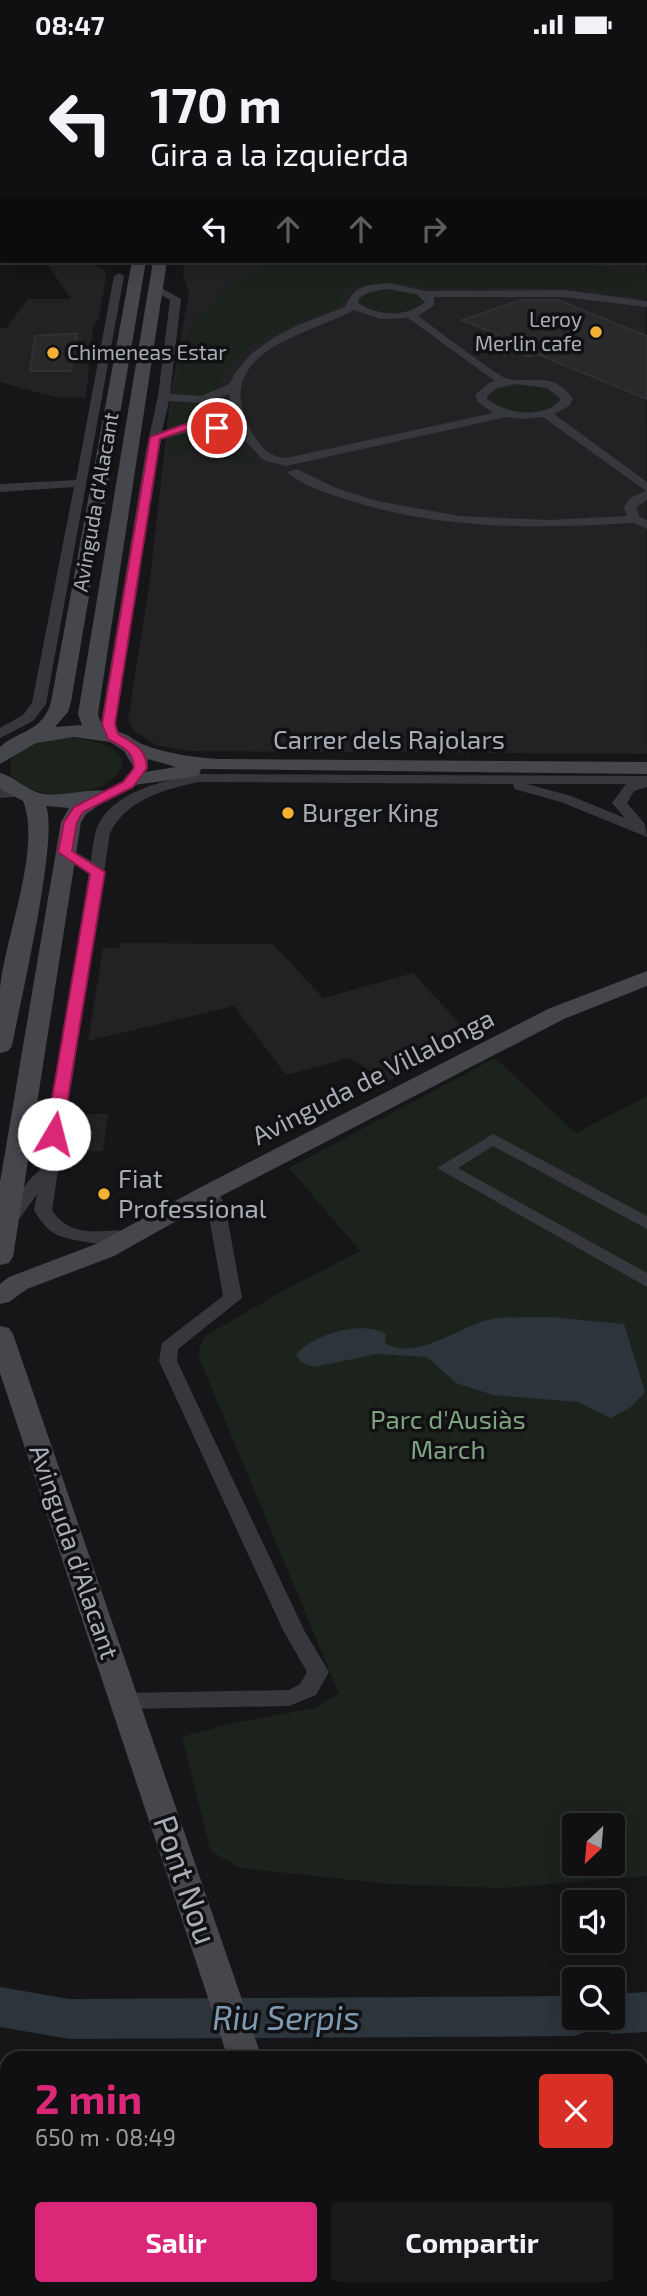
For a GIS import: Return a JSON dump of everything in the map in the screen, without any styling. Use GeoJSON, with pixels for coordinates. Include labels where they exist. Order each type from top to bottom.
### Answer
{"type":"FeatureCollection","features":[{"type":"Feature","properties":{"kind":"main road","name":"Avinguda d'Alacant"},"geometry":{"type":"LineString","coordinates":[[33,726],[58,712],[61,702],[139,263]]}},
{"type":"Feature","properties":{"kind":"main road","name":"Avinguda d'Alacant"},"geometry":{"type":"LineString","coordinates":[[106,735],[90,723],[88,714],[160,263]]}},
{"type":"Feature","properties":{"kind":"main road"},"geometry":{"type":"LineString","coordinates":[[0,758],[33,726],[106,735]]}},
{"type":"Feature","properties":{"kind":"main road","name":"Carrer dels Rajolars"},"geometry":{"type":"LineString","coordinates":[[106,735],[174,761],[219,765],[647,768]]}},
{"type":"Feature","properties":{"kind":"main road"},"geometry":{"type":"LineString","coordinates":[[0,1257],[71,822],[78,810],[121,789],[134,779],[140,768],[140,757],[132,747]]}},
{"type":"Feature","properties":{"kind":"main road","name":"Carrer dels Rajolars"},"geometry":{"type":"LineString","coordinates":[[134,779],[205,770],[647,774]]}},
{"type":"Feature","properties":{"kind":"main road"},"geometry":{"type":"LineString","coordinates":[[0,779],[39,815],[36,858],[0,1046]]}},
{"type":"Feature","properties":{"kind":"main road"},"geometry":{"type":"LineString","coordinates":[[17,795],[67,801],[102,796]]}},
{"type":"Feature","properties":{"kind":"main road","name":"Avinguda de Villalonga"},"geometry":{"type":"LineString","coordinates":[[0,1296],[18,1283],[88,1257],[130,1236],[556,1014],[647,978]]}},
{"type":"Feature","properties":{"kind":"main road","name":"Avinguda d'Alacant"},"geometry":{"type":"LineString","coordinates":[[0,1334],[127,1706]]}},
{"type":"Feature","properties":{"kind":"main road","name":"Avinguda d'Alacant"},"geometry":{"type":"LineString","coordinates":[[0,1381],[22,1403]]}},
{"type":"Feature","properties":{"kind":"main road","name":"Pont Nou"},"geometry":{"type":"LineString","coordinates":[[127,1706],[244,2051]]}},
{"type":"Feature","properties":{"kind":"street","name":"Avinguda d'Alacant"},"geometry":{"type":"LineString","coordinates":[[33,726],[119,276]]}},
{"type":"Feature","properties":{"kind":"street"},"geometry":{"type":"LineString","coordinates":[[426,294],[430,299],[427,307],[409,314],[374,314],[355,306],[351,300],[354,296],[377,287],[403,287],[426,294],[547,292],[647,304]]}},
{"type":"Feature","properties":{"kind":"street","name":"Avinguda d'Alacant"},"geometry":{"type":"LineString","coordinates":[[106,735],[164,396],[176,299],[156,289]]}},
{"type":"Feature","properties":{"kind":"street"},"geometry":{"type":"LineString","coordinates":[[164,396],[177,400],[197,399],[228,391],[248,365],[269,345],[295,330],[355,306]]}},
{"type":"Feature","properties":{"kind":"street"},"geometry":{"type":"LineString","coordinates":[[409,314],[505,383]]}},
{"type":"Feature","properties":{"kind":"street"},"geometry":{"type":"LineString","coordinates":[[290,467],[508,413],[545,413],[565,404],[566,399],[559,390],[529,381],[505,383],[485,390],[481,395],[482,400],[492,409],[508,413]]}},
{"type":"Feature","properties":{"kind":"street"},"geometry":{"type":"LineString","coordinates":[[235,385],[238,415],[253,446],[268,459],[354,497],[406,510],[457,518],[533,523],[641,522]]}},
{"type":"Feature","properties":{"kind":"street"},"geometry":{"type":"LineString","coordinates":[[545,413],[647,488]]}},
{"type":"Feature","properties":{"kind":"street","name":"Avinguda d'Alacant"},"geometry":{"type":"LineString","coordinates":[[155,437],[176,429],[199,426],[248,436]]}},
{"type":"Feature","properties":{"kind":"street"},"geometry":{"type":"LineString","coordinates":[[0,488],[81,483]]}},
{"type":"Feature","properties":{"kind":"street"},"geometry":{"type":"LineString","coordinates":[[641,522],[630,507],[634,501],[647,495]]}},
{"type":"Feature","properties":{"kind":"street"},"geometry":{"type":"LineString","coordinates":[[0,734],[33,726]]}},
{"type":"Feature","properties":{"kind":"street"},"geometry":{"type":"LineString","coordinates":[[130,1236],[88,1237],[68,1233],[51,1224],[43,1210],[103,833],[116,813],[148,793],[180,782],[217,778],[647,781]]}},
{"type":"Feature","properties":{"kind":"street"},"geometry":{"type":"LineString","coordinates":[[455,779],[534,789],[590,808],[647,833]]}},
{"type":"Feature","properties":{"kind":"street"},"geometry":{"type":"LineString","coordinates":[[647,781],[628,788],[619,803],[647,833]]}},
{"type":"Feature","properties":{"kind":"street"},"geometry":{"type":"LineString","coordinates":[[65,852],[98,872]]}},
{"type":"Feature","properties":{"kind":"street"},"geometry":{"type":"LineString","coordinates":[[647,1223],[493,1139],[446,1168],[647,1281]]}},
{"type":"Feature","properties":{"kind":"street"},"geometry":{"type":"LineString","coordinates":[[5,1226],[35,1184],[48,1172]]}},
{"type":"Feature","properties":{"kind":"street"},"geometry":{"type":"LineString","coordinates":[[127,1706],[289,1698],[301,1694],[311,1686],[318,1672],[294,1630],[168,1361],[169,1347],[233,1298],[216,1205],[210,1192]]}},
{"type":"Feature","properties":{"kind":"shaded area"},"geometry":{"type":"Polygon","coordinates":[[[46,263],[90,263],[105,270],[99,318],[93,327],[86,398],[54,397],[0,382],[0,329],[6,328],[28,299],[71,299],[46,263]]]}},
{"type":"Feature","properties":{"kind":"shaded area"},"geometry":{"type":"Polygon","coordinates":[[[184,263],[646,263],[647,754],[190,751],[156,745],[133,730],[128,720],[150,580],[171,392],[189,293],[183,275],[184,263]]]}},
{"type":"Feature","properties":{"kind":"shaded area"},"geometry":{"type":"Polygon","coordinates":[[[120,943],[273,944],[323,998],[413,973],[472,1037],[387,1082],[350,1058],[286,1075],[234,1006],[88,1041],[103,948],[119,948],[120,943]]]}},
{"type":"Feature","properties":{"kind":"shaded area"},"geometry":{"type":"Polygon","coordinates":[[[64,1114],[108,1114],[103,1151],[60,1151],[64,1114]]]}},
{"type":"Feature","properties":{"kind":"shaded area"},"geometry":{"type":"Polygon","coordinates":[[[549,1317],[624,1324],[645,1392],[631,1407],[611,1418],[578,1402],[493,1395],[456,1383],[427,1357],[377,1354],[314,1367],[301,1362],[296,1355],[325,1335],[351,1329],[376,1330],[386,1334],[385,1343],[397,1348],[409,1348],[423,1346],[488,1320],[549,1317]]]}},
{"type":"Feature","properties":{"kind":"green space"},"geometry":{"type":"Polygon","coordinates":[[[279,263],[565,263],[647,273],[647,298],[545,288],[430,288],[369,283],[344,293],[341,305],[260,340],[246,350],[223,378],[216,398],[218,419],[238,445],[232,450],[236,454],[246,454],[262,466],[195,452],[168,455],[174,394],[188,329],[205,308],[237,280],[279,263]]]}},
{"type":"Feature","properties":{"kind":"green space"},"geometry":{"type":"Polygon","coordinates":[[[390,289],[414,293],[423,302],[410,310],[392,313],[375,310],[361,303],[360,299],[372,291],[390,289]]]}},
{"type":"Feature","properties":{"kind":"green space"},"geometry":{"type":"Polygon","coordinates":[[[527,385],[553,393],[557,399],[555,404],[539,410],[520,412],[503,408],[491,397],[504,387],[527,385]]]}},
{"type":"Feature","properties":{"kind":"green space"},"geometry":{"type":"Polygon","coordinates":[[[73,738],[107,746],[121,757],[120,770],[107,782],[86,791],[61,795],[35,790],[11,776],[10,765],[21,750],[41,742],[73,738]]]}},
{"type":"Feature","properties":{"kind":"green space","name":"Parc d'Ausiàs March"},"geometry":{"type":"Polygon","coordinates":[[[495,1058],[576,1133],[647,1096],[647,1876],[502,1888],[389,1884],[240,1868],[211,1851],[182,1737],[229,1724],[315,1708],[339,1693],[199,1358],[200,1346],[205,1336],[288,1288],[360,1251],[289,1168],[495,1058]]]}},
{"type":"Feature","properties":{"kind":"building"},"geometry":{"type":"Polygon","coordinates":[[[521,300],[558,300],[647,336],[647,399],[537,354],[528,357],[515,351],[504,355],[485,340],[498,335],[462,320],[521,300]]]}},
{"type":"Feature","properties":{"kind":"building","name":"Chimeneas Estar"},"geometry":{"type":"Polygon","coordinates":[[[77,334],[71,371],[30,371],[35,336],[77,334]]]}},
{"type":"Feature","properties":{"kind":"waterway","name":"Riu Serpis"},"geometry":{"type":"LineString","coordinates":[[0,2007],[69,2019],[562,2016]]}},
{"type":"Feature","properties":{"kind":"waterway","name":"Riu Serpis"},"geometry":{"type":"LineString","coordinates":[[625,2013],[647,2012]]}},
{"type":"Feature","properties":{"kind":"place","name":"Leroy Merlin cafe"},"geometry":{"type":"Point","coordinates":[596,332]}},
{"type":"Feature","properties":{"kind":"place","name":"Chimeneas Estar"},"geometry":{"type":"Point","coordinates":[53,353]}},
{"type":"Feature","properties":{"kind":"place","name":"Burger King"},"geometry":{"type":"Point","coordinates":[288,813]}},
{"type":"Feature","properties":{"kind":"place","name":"Fiat Professional"},"geometry":{"type":"Point","coordinates":[104,1194]}},
{"type":"Feature","properties":{"kind":"route"},"geometry":{"type":"LineString","coordinates":[[54,1134],[98,872],[65,852],[71,822],[78,810],[128,784],[140,768],[140,757],[132,747],[112,736],[108,724],[155,437],[185,427],[217,428]]}}]}
